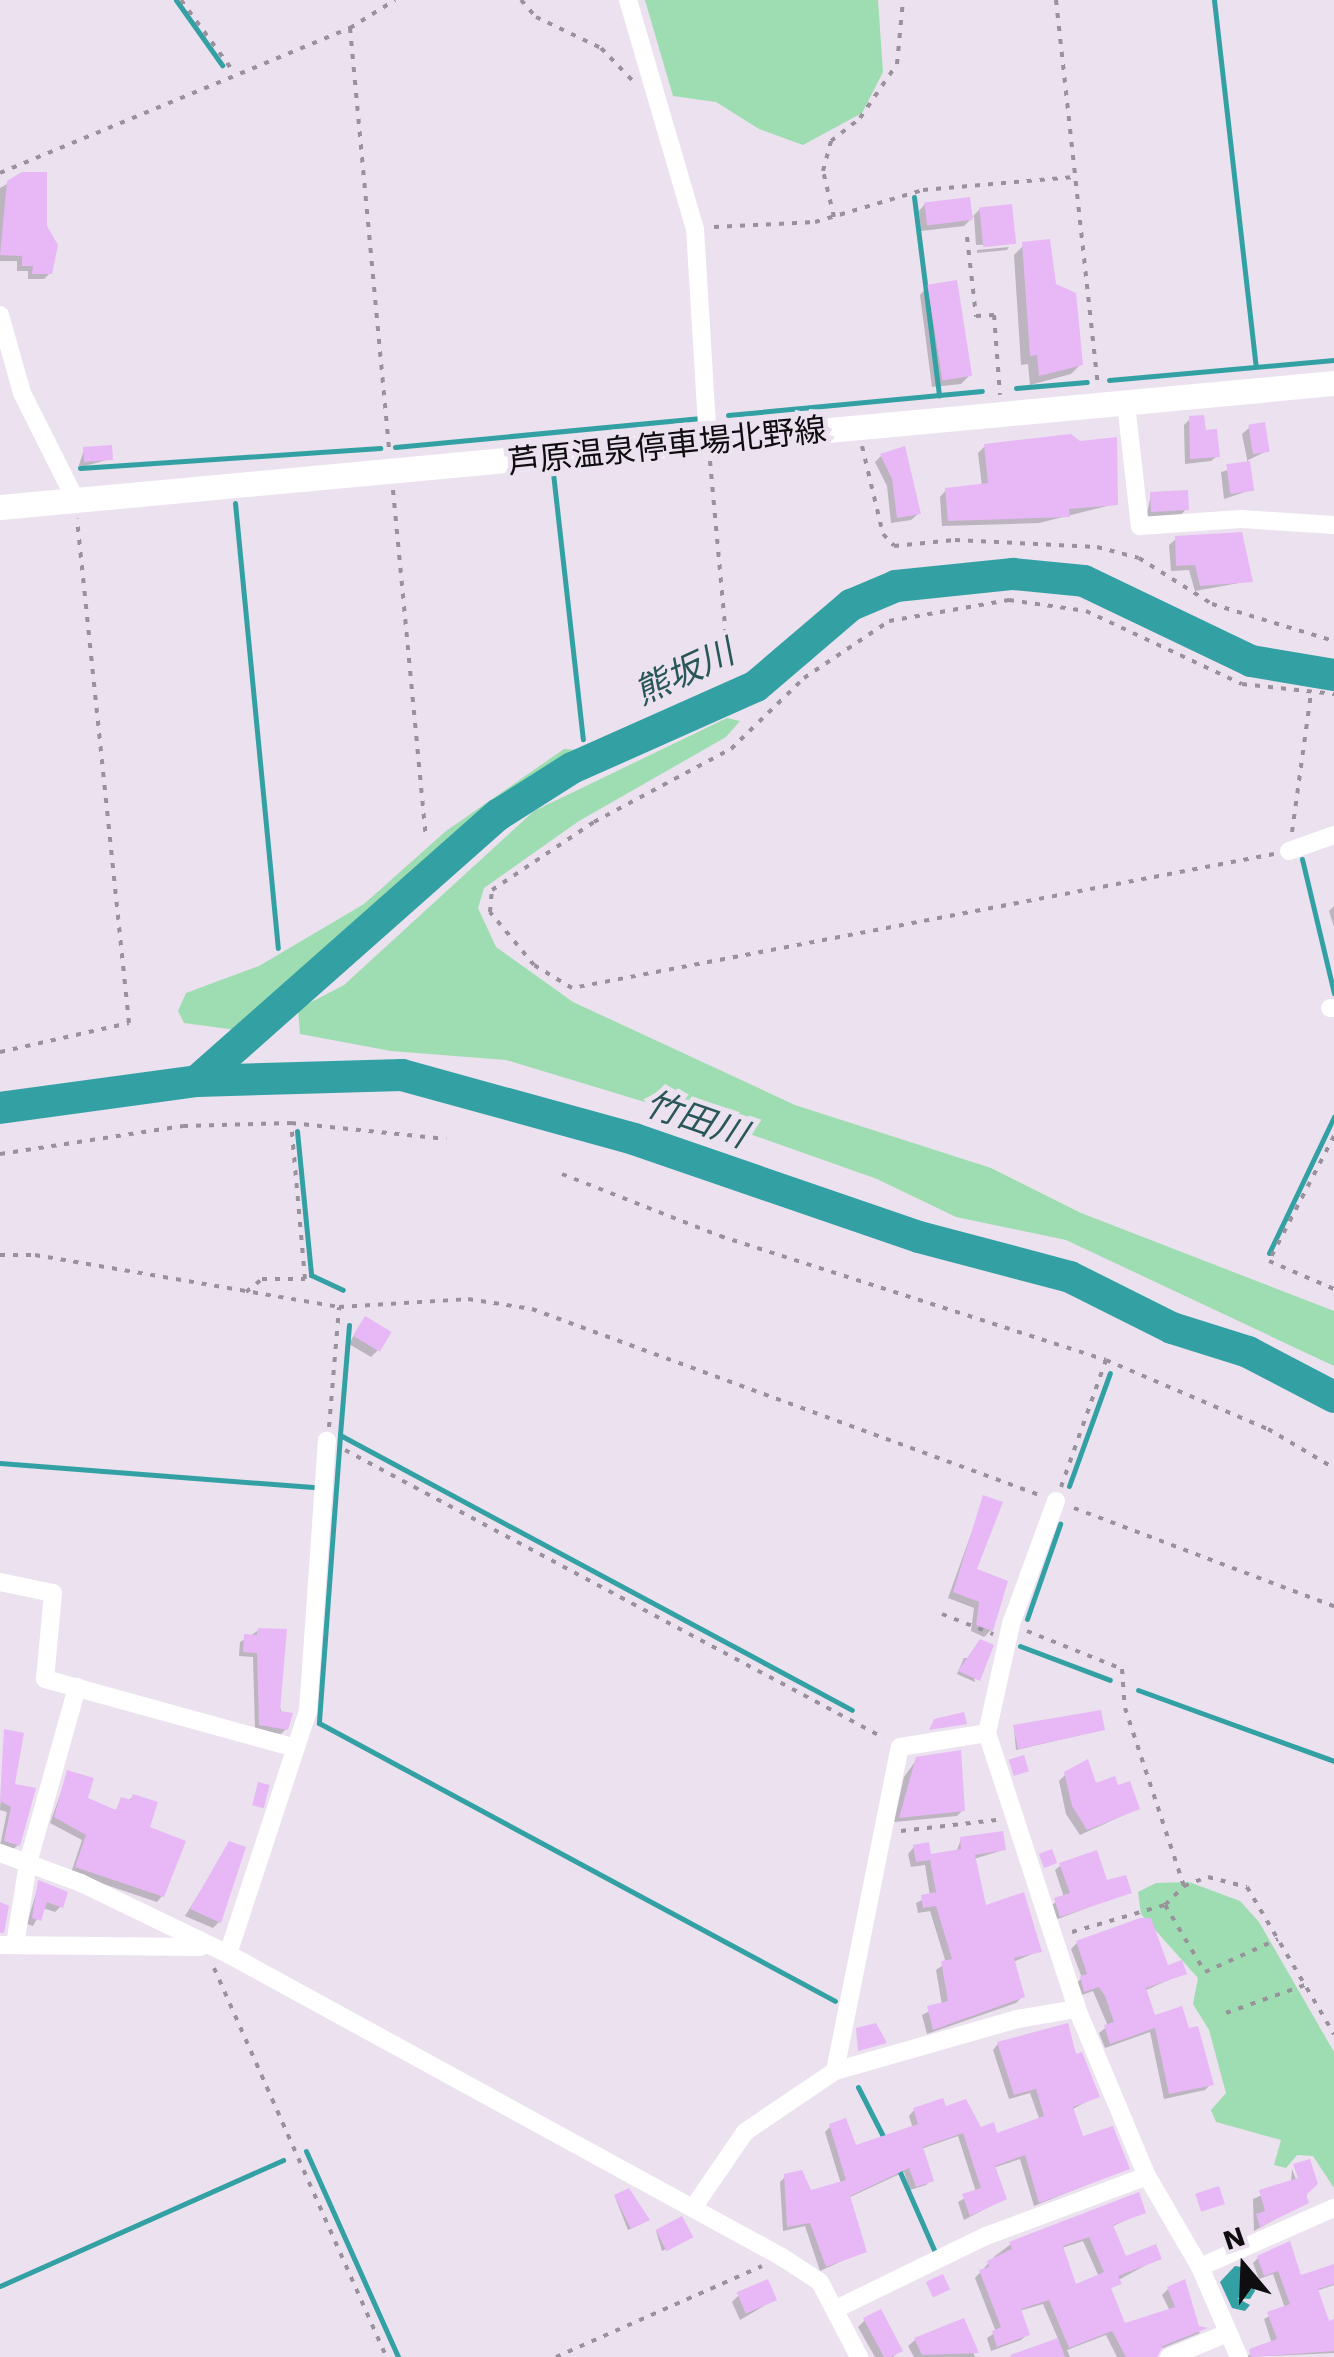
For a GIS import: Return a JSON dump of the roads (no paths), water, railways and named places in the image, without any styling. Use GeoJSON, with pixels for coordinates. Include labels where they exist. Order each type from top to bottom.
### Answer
{"type":"FeatureCollection","features":[{"type":"Feature","properties":{"kind":"main road","name":"芦原温泉停車場北野線"},"geometry":{"type":"LineString","coordinates":[[0,507],[1334,383]]}},
{"type":"Feature","properties":{"kind":"street"},"geometry":{"type":"LineString","coordinates":[[628,0],[695,228],[708,441]]}},
{"type":"Feature","properties":{"kind":"street"},"geometry":{"type":"LineString","coordinates":[[0,315],[22,393],[70,478],[74,499]]}},
{"type":"Feature","properties":{"kind":"street"},"geometry":{"type":"LineString","coordinates":[[1126,404],[1140,526],[1241,518],[1334,525]]}},
{"type":"Feature","properties":{"kind":"street"},"geometry":{"type":"LineString","coordinates":[[1289,851],[1334,836]]}},
{"type":"Feature","properties":{"kind":"street"},"geometry":{"type":"LineString","coordinates":[[228,1954],[308,1710],[328,1441]]}},
{"type":"Feature","properties":{"kind":"street"},"geometry":{"type":"LineString","coordinates":[[1056,1501],[1009,1632],[987,1733],[1078,2009],[1147,2176],[1200,2267],[1239,2357]]}},
{"type":"Feature","properties":{"kind":"street"},"geometry":{"type":"LineString","coordinates":[[0,1582],[53,1593],[45,1678],[296,1748]]}},
{"type":"Feature","properties":{"kind":"street"},"geometry":{"type":"LineString","coordinates":[[77,1687],[8,1945],[205,1948]]}},
{"type":"Feature","properties":{"kind":"street"},"geometry":{"type":"LineString","coordinates":[[835,2071],[900,1747],[987,1733]]}},
{"type":"Feature","properties":{"kind":"street"},"geometry":{"type":"LineString","coordinates":[[0,1853],[81,1882],[205,1948],[228,1954],[782,2257],[820,2282],[859,2357]]}},
{"type":"Feature","properties":{"kind":"street"},"geometry":{"type":"LineString","coordinates":[[694,2208],[745,2132],[835,2071],[1017,2018],[1078,2009]]}},
{"type":"Feature","properties":{"kind":"street"},"geometry":{"type":"LineString","coordinates":[[836,2308],[986,2236],[1147,2176]]}},
{"type":"Feature","properties":{"kind":"street"},"geometry":{"type":"LineString","coordinates":[[1200,2267],[1334,2208]]}},
{"type":"Feature","properties":{"kind":"street"},"geometry":{"type":"LineString","coordinates":[[1169,2357],[1228,2333]]}},
{"type":"Feature","properties":{"kind":"water"},"geometry":{"type":"Polygon","coordinates":[[[1235,2266],[1247,2268],[1255,2291],[1250,2299],[1237,2298],[1250,2305],[1245,2311],[1232,2308],[1220,2282],[1235,2266]]]}},
{"type":"Feature","properties":{"kind":"waterway"},"geometry":{"type":"LineString","coordinates":[[176,0],[222,65]]}},
{"type":"Feature","properties":{"kind":"waterway"},"geometry":{"type":"LineString","coordinates":[[1214,0],[1256,367]]}},
{"type":"Feature","properties":{"kind":"waterway"},"geometry":{"type":"LineString","coordinates":[[914,197],[939,395]]}},
{"type":"Feature","properties":{"kind":"waterway"},"geometry":{"type":"LineString","coordinates":[[1109,380],[1334,360]]}},
{"type":"Feature","properties":{"kind":"waterway"},"geometry":{"type":"LineString","coordinates":[[1016,388],[1087,382]]}},
{"type":"Feature","properties":{"kind":"waterway"},"geometry":{"type":"LineString","coordinates":[[728,415],[982,391]]}},
{"type":"Feature","properties":{"kind":"waterway"},"geometry":{"type":"LineString","coordinates":[[395,447],[699,418]]}},
{"type":"Feature","properties":{"kind":"waterway"},"geometry":{"type":"LineString","coordinates":[[80,468],[380,448]]}},
{"type":"Feature","properties":{"kind":"waterway"},"geometry":{"type":"LineString","coordinates":[[553,473],[583,739]]}},
{"type":"Feature","properties":{"kind":"waterway"},"geometry":{"type":"LineString","coordinates":[[235,503],[278,948]]}},
{"type":"Feature","properties":{"kind":"waterway","name":"熊坂川"},"geometry":{"type":"LineString","coordinates":[[197,1081],[498,815],[572,768],[756,686],[851,605],[896,586],[1013,574],[1084,581],[1251,661],[1334,675]]}},
{"type":"Feature","properties":{"kind":"waterway"},"geometry":{"type":"LineString","coordinates":[[1302,859],[1334,993]]}},
{"type":"Feature","properties":{"kind":"waterway","name":"竹田川"},"geometry":{"type":"LineString","coordinates":[[0,1108],[197,1081],[402,1075],[634,1139],[919,1237],[1070,1277],[1172,1328],[1248,1352],[1334,1397]]}},
{"type":"Feature","properties":{"kind":"waterway"},"geometry":{"type":"LineString","coordinates":[[1269,1253],[1334,1117]]}},
{"type":"Feature","properties":{"kind":"waterway"},"geometry":{"type":"LineString","coordinates":[[297,1131],[311,1275],[343,1290]]}},
{"type":"Feature","properties":{"kind":"waterway"},"geometry":{"type":"LineString","coordinates":[[349,1325],[340,1435],[852,1710]]}},
{"type":"Feature","properties":{"kind":"waterway"},"geometry":{"type":"LineString","coordinates":[[1069,1486],[1110,1373]]}},
{"type":"Feature","properties":{"kind":"waterway"},"geometry":{"type":"LineString","coordinates":[[340,1435],[319,1723],[835,2001]]}},
{"type":"Feature","properties":{"kind":"waterway"},"geometry":{"type":"LineString","coordinates":[[0,1463],[313,1487]]}},
{"type":"Feature","properties":{"kind":"waterway"},"geometry":{"type":"LineString","coordinates":[[1027,1619],[1060,1524]]}},
{"type":"Feature","properties":{"kind":"waterway"},"geometry":{"type":"LineString","coordinates":[[1020,1646],[1110,1680]]}},
{"type":"Feature","properties":{"kind":"waterway"},"geometry":{"type":"LineString","coordinates":[[1138,1690],[1334,1761]]}},
{"type":"Feature","properties":{"kind":"waterway"},"geometry":{"type":"LineString","coordinates":[[858,2087],[886,2142]]}},
{"type":"Feature","properties":{"kind":"waterway"},"geometry":{"type":"LineString","coordinates":[[306,2151],[398,2357]]}},
{"type":"Feature","properties":{"kind":"waterway"},"geometry":{"type":"LineString","coordinates":[[0,2286],[283,2160]]}},
{"type":"Feature","properties":{"kind":"waterway"},"geometry":{"type":"LineString","coordinates":[[899,2170],[935,2252]]}}]}
